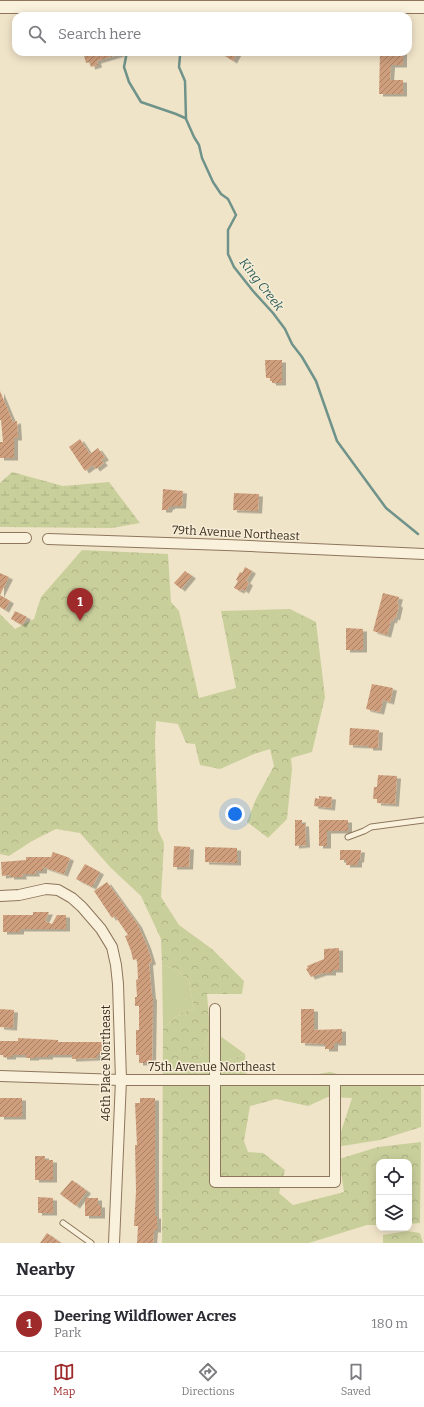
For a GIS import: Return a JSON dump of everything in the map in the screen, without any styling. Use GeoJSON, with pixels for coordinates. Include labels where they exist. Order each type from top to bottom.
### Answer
{"type":"FeatureCollection","features":[{"type":"Feature","properties":{"kind":"street"},"geometry":{"type":"LineString","coordinates":[[0,8],[182,4],[318,4],[424,7]]}},
{"type":"Feature","properties":{"kind":"street"},"geometry":{"type":"LineString","coordinates":[[0,538],[26,538]]}},
{"type":"Feature","properties":{"kind":"street","name":"79th Avenue Northeast"},"geometry":{"type":"LineString","coordinates":[[48,539],[424,554]]}},
{"type":"Feature","properties":{"kind":"street","name":"46th Place Northeast"},"geometry":{"type":"LineString","coordinates":[[0,896],[19,895],[46,889],[58,890],[72,898],[82,907],[101,930],[112,947],[118,984],[121,1080],[114,1243]]}},
{"type":"Feature","properties":{"kind":"street"},"geometry":{"type":"LineString","coordinates":[[214,1009],[215,1182],[335,1182],[335,1080]]}},
{"type":"Feature","properties":{"kind":"street","name":"75th Avenue Northeast"},"geometry":{"type":"LineString","coordinates":[[0,1076],[121,1080],[424,1080]]}},
{"type":"Feature","properties":{"kind":"lane"},"geometry":{"type":"LineString","coordinates":[[348,837],[372,827],[424,820]]}},
{"type":"Feature","properties":{"kind":"lane"},"geometry":{"type":"LineString","coordinates":[[63,1223],[91,1243]]}},
{"type":"Feature","properties":{"kind":"green space"},"geometry":{"type":"Polygon","coordinates":[[[12,472],[63,486],[109,482],[140,523],[112,528],[0,527],[0,483],[12,472]]]}},
{"type":"Feature","properties":{"kind":"green space"},"geometry":{"type":"Polygon","coordinates":[[[82,550],[168,554],[171,602],[179,611],[199,698],[236,688],[221,611],[290,609],[316,622],[325,697],[312,752],[291,758],[292,769],[287,819],[268,838],[247,822],[256,799],[274,766],[270,749],[254,754],[220,769],[200,765],[195,744],[186,743],[178,724],[156,721],[155,742],[158,830],[164,843],[161,897],[179,925],[212,949],[244,981],[242,994],[207,994],[210,1031],[195,1069],[207,1068],[245,1054],[247,1079],[306,1076],[330,1072],[357,1079],[421,1078],[421,1127],[380,1140],[336,1147],[352,1098],[328,1097],[308,1106],[276,1099],[250,1106],[244,1141],[248,1152],[263,1153],[285,1170],[279,1193],[293,1205],[344,1192],[339,1159],[378,1147],[421,1142],[420,1223],[412,1224],[412,1159],[376,1159],[376,1225],[367,1225],[309,1243],[162,1243],[163,1028],[181,1013],[194,1009],[189,981],[177,970],[162,965],[161,939],[141,896],[111,868],[80,833],[56,829],[32,841],[9,856],[0,854],[0,614],[15,629],[34,619],[41,597],[82,550]]]}},
{"type":"Feature","properties":{"kind":"green space"},"geometry":{"type":"Polygon","coordinates":[[[162,965],[177,970],[189,981],[194,1009],[181,1013],[163,1028],[162,965]]]}},
{"type":"Feature","properties":{"kind":"green space"},"geometry":{"type":"Polygon","coordinates":[[[210,1031],[223,1038],[245,1054],[207,1068],[195,1069],[210,1031]]]}},
{"type":"Feature","properties":{"kind":"green space"},"geometry":{"type":"Polygon","coordinates":[[[407,1231],[420,1233],[423,1243],[383,1243],[383,1235],[407,1231]]]}},
{"type":"Feature","properties":{"kind":"building"},"geometry":{"type":"Polygon","coordinates":[[[84,56],[114,56],[97,61],[98,65],[91,67],[90,62],[86,63],[84,56]]]}},
{"type":"Feature","properties":{"kind":"building"},"geometry":{"type":"Polygon","coordinates":[[[225,56],[236,56],[233,61],[225,56]]]}},
{"type":"Feature","properties":{"kind":"building"},"geometry":{"type":"Polygon","coordinates":[[[380,56],[403,56],[403,65],[391,65],[390,80],[403,80],[403,94],[379,94],[380,56]]]}},
{"type":"Feature","properties":{"kind":"building"},"geometry":{"type":"Polygon","coordinates":[[[265,360],[282,360],[282,383],[272,383],[270,378],[266,378],[265,360]]]}},
{"type":"Feature","properties":{"kind":"building"},"geometry":{"type":"Polygon","coordinates":[[[0,391],[13,422],[17,421],[18,438],[14,438],[14,458],[0,458],[0,442],[3,442],[0,420],[0,391]]]}},
{"type":"Feature","properties":{"kind":"building"},"geometry":{"type":"Polygon","coordinates":[[[80,439],[90,454],[98,448],[105,458],[101,460],[104,463],[96,469],[93,465],[85,471],[69,447],[80,439]]]}},
{"type":"Feature","properties":{"kind":"building"},"geometry":{"type":"Polygon","coordinates":[[[163,489],[183,491],[182,506],[171,506],[168,510],[162,510],[163,489]]]}},
{"type":"Feature","properties":{"kind":"building"},"geometry":{"type":"Polygon","coordinates":[[[234,493],[259,494],[258,511],[233,510],[234,493]]]}},
{"type":"Feature","properties":{"kind":"building"},"geometry":{"type":"Polygon","coordinates":[[[245,567],[252,571],[246,581],[249,583],[245,591],[242,589],[240,591],[234,588],[238,581],[236,580],[240,572],[242,573],[245,567]]]}},
{"type":"Feature","properties":{"kind":"building"},"geometry":{"type":"Polygon","coordinates":[[[185,571],[192,576],[181,589],[174,583],[185,571]]]}},
{"type":"Feature","properties":{"kind":"building"},"geometry":{"type":"Polygon","coordinates":[[[0,573],[9,577],[0,595],[0,573]]]}},
{"type":"Feature","properties":{"kind":"building"},"geometry":{"type":"Polygon","coordinates":[[[383,593],[399,597],[396,618],[394,617],[393,621],[391,620],[387,635],[373,631],[383,593]]]}},
{"type":"Feature","properties":{"kind":"building"},"geometry":{"type":"Polygon","coordinates":[[[0,595],[10,601],[5,610],[0,607],[0,595]]]}},
{"type":"Feature","properties":{"kind":"building"},"geometry":{"type":"Polygon","coordinates":[[[15,611],[27,617],[22,625],[11,619],[15,611]]]}},
{"type":"Feature","properties":{"kind":"building"},"geometry":{"type":"Polygon","coordinates":[[[346,628],[363,629],[363,650],[346,650],[346,628]]]}},
{"type":"Feature","properties":{"kind":"building"},"geometry":{"type":"Polygon","coordinates":[[[372,684],[393,688],[390,702],[383,700],[380,712],[366,709],[372,684]]]}},
{"type":"Feature","properties":{"kind":"building"},"geometry":{"type":"Polygon","coordinates":[[[350,728],[379,730],[378,748],[349,745],[350,728]]]}},
{"type":"Feature","properties":{"kind":"building"},"geometry":{"type":"Polygon","coordinates":[[[378,775],[397,776],[395,804],[377,803],[377,799],[373,799],[374,787],[377,787],[378,775]]]}},
{"type":"Feature","properties":{"kind":"building"},"geometry":{"type":"Polygon","coordinates":[[[319,796],[332,797],[331,808],[314,806],[315,798],[319,799],[319,796]]]}},
{"type":"Feature","properties":{"kind":"building"},"geometry":{"type":"Polygon","coordinates":[[[295,820],[302,820],[302,824],[305,824],[306,845],[295,846],[295,820]]]}},
{"type":"Feature","properties":{"kind":"building"},"geometry":{"type":"Polygon","coordinates":[[[319,820],[348,820],[348,831],[327,831],[327,846],[319,846],[319,820]]]}},
{"type":"Feature","properties":{"kind":"building"},"geometry":{"type":"Polygon","coordinates":[[[174,846],[190,847],[189,867],[173,867],[174,846]]]}},
{"type":"Feature","properties":{"kind":"building"},"geometry":{"type":"Polygon","coordinates":[[[205,847],[237,848],[237,863],[205,862],[205,847]]]}},
{"type":"Feature","properties":{"kind":"building"},"geometry":{"type":"Polygon","coordinates":[[[340,850],[361,850],[358,865],[346,865],[346,860],[340,860],[340,850]]]}},
{"type":"Feature","properties":{"kind":"building"},"geometry":{"type":"Polygon","coordinates":[[[53,852],[70,858],[64,874],[43,867],[43,871],[35,871],[36,874],[22,874],[23,877],[10,877],[10,875],[2,876],[1,862],[26,860],[26,857],[51,857],[53,852]]]}},
{"type":"Feature","properties":{"kind":"building"},"geometry":{"type":"Polygon","coordinates":[[[85,864],[100,872],[92,887],[76,879],[85,864]]]}},
{"type":"Feature","properties":{"kind":"building"},"geometry":{"type":"Polygon","coordinates":[[[107,882],[138,925],[152,962],[149,963],[153,997],[152,1063],[139,1063],[139,1055],[136,1055],[136,1030],[139,1030],[139,1006],[135,1006],[135,997],[137,997],[136,980],[138,979],[137,959],[133,960],[125,936],[128,935],[115,916],[112,918],[94,891],[107,882]]]}},
{"type":"Feature","properties":{"kind":"building"},"geometry":{"type":"Polygon","coordinates":[[[33,912],[49,912],[45,921],[52,924],[57,915],[66,915],[66,929],[20,929],[20,932],[3,932],[3,915],[33,915],[33,912]]]}},
{"type":"Feature","properties":{"kind":"building"},"geometry":{"type":"Polygon","coordinates":[[[339,948],[339,970],[332,970],[332,973],[323,973],[311,977],[306,969],[308,968],[307,966],[324,959],[324,949],[339,948]]]}},
{"type":"Feature","properties":{"kind":"building"},"geometry":{"type":"Polygon","coordinates":[[[0,1009],[14,1010],[13,1028],[0,1027],[0,1009]]]}},
{"type":"Feature","properties":{"kind":"building"},"geometry":{"type":"Polygon","coordinates":[[[301,1009],[314,1009],[314,1030],[342,1029],[342,1043],[334,1043],[334,1049],[325,1049],[325,1044],[301,1043],[301,1009]]]}},
{"type":"Feature","properties":{"kind":"building"},"geometry":{"type":"Polygon","coordinates":[[[18,1038],[58,1040],[58,1042],[104,1042],[104,1055],[97,1055],[97,1058],[72,1059],[72,1055],[49,1055],[49,1057],[26,1058],[26,1055],[12,1055],[12,1057],[3,1057],[3,1055],[0,1055],[0,1041],[18,1041],[18,1038]]]}},
{"type":"Feature","properties":{"kind":"building"},"geometry":{"type":"Polygon","coordinates":[[[0,1098],[22,1098],[22,1117],[0,1117],[0,1098]]]}},
{"type":"Feature","properties":{"kind":"building"},"geometry":{"type":"Polygon","coordinates":[[[140,1098],[155,1098],[155,1216],[157,1216],[157,1230],[154,1230],[153,1243],[137,1243],[138,1226],[134,1226],[136,1191],[135,1145],[137,1145],[135,1103],[140,1103],[140,1098]]]}},
{"type":"Feature","properties":{"kind":"building"},"geometry":{"type":"Polygon","coordinates":[[[35,1156],[45,1156],[45,1160],[53,1160],[53,1180],[35,1180],[35,1156]]]}},
{"type":"Feature","properties":{"kind":"building"},"geometry":{"type":"Polygon","coordinates":[[[72,1180],[87,1191],[76,1206],[60,1194],[72,1180]]]}},
{"type":"Feature","properties":{"kind":"building"},"geometry":{"type":"Polygon","coordinates":[[[38,1197],[53,1198],[53,1213],[38,1213],[38,1197]]]}},
{"type":"Feature","properties":{"kind":"building"},"geometry":{"type":"Polygon","coordinates":[[[85,1198],[98,1198],[98,1205],[101,1205],[101,1216],[85,1216],[85,1198]]]}},
{"type":"Feature","properties":{"kind":"building"},"geometry":{"type":"Polygon","coordinates":[[[47,1233],[61,1243],[40,1243],[47,1233]]]}},
{"type":"Feature","properties":{"kind":"waterway","name":"King Creek"},"geometry":{"type":"LineString","coordinates":[[126,56],[124,67],[129,82],[141,102],[185,118]]}},
{"type":"Feature","properties":{"kind":"waterway","name":"King Creek"},"geometry":{"type":"LineString","coordinates":[[180,56],[179,67],[185,81],[186,119],[199,145],[202,158],[213,182],[221,194],[228,199],[236,215],[228,230],[228,254],[234,267],[273,313],[285,329],[292,344],[302,357],[316,381],[337,441],[386,508],[418,534]]}},
{"type":"Feature","properties":{"kind":"place","name":"Deering Wildflower Acres"},"geometry":{"type":"Point","coordinates":[80,621]}}]}
